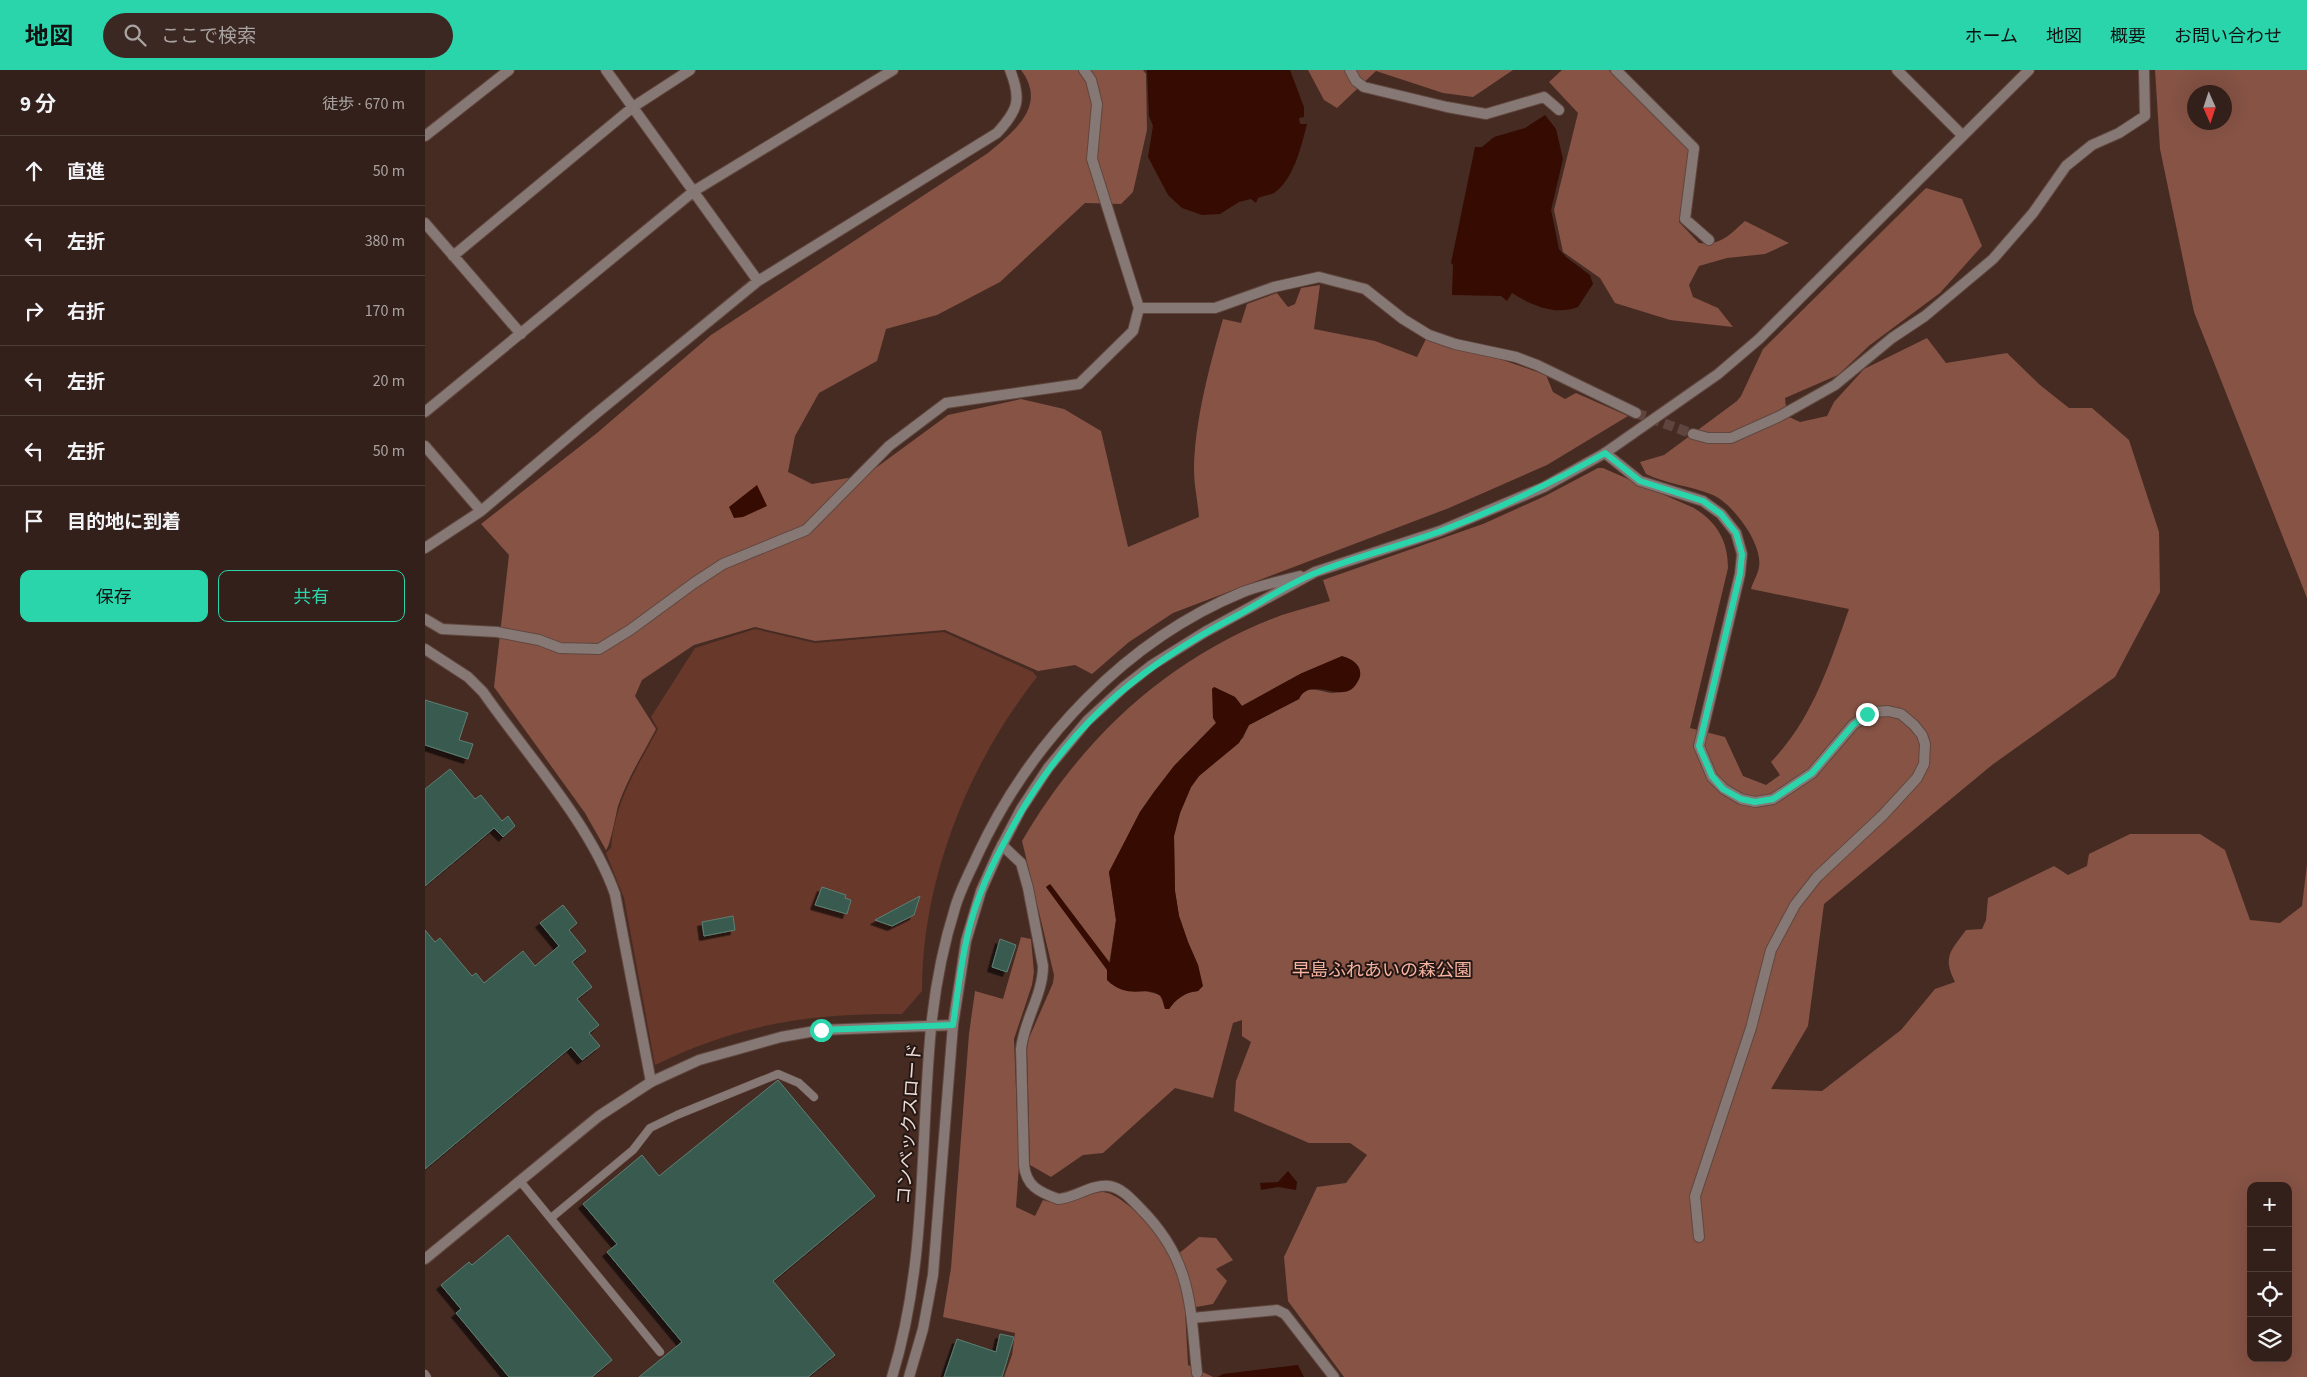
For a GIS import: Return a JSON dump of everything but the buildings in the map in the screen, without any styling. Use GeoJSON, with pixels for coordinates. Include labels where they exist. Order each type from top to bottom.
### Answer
{"type":"FeatureCollection","features":[{"type":"Feature","properties":{"kind":"street"},"geometry":{"type":"LineString","coordinates":[[425,136],[509,70]]}},
{"type":"Feature","properties":{"kind":"street"},"geometry":{"type":"LineString","coordinates":[[606,70],[758,281]]}},
{"type":"Feature","properties":{"kind":"street"},"geometry":{"type":"LineString","coordinates":[[453,256],[633,107],[690,70]]}},
{"type":"Feature","properties":{"kind":"street"},"geometry":{"type":"LineString","coordinates":[[425,548],[481,511],[758,281],[997,133],[1012,117],[1017,102],[1017,88],[1010,70]]}},
{"type":"Feature","properties":{"kind":"street"},"geometry":{"type":"LineString","coordinates":[[425,619],[442,629],[497,632],[539,640],[559,648],[599,649],[630,630],[694,582],[723,564],[806,530],[889,446],[946,403],[1079,384],[1133,331],[1139,308],[1092,159],[1097,104],[1091,80],[1084,70]]}},
{"type":"Feature","properties":{"kind":"street"},"geometry":{"type":"LineString","coordinates":[[1350,70],[1356,81],[1364,87],[1464,111],[1486,114],[1544,98],[1559,110]]}},
{"type":"Feature","properties":{"kind":"street"},"geometry":{"type":"LineString","coordinates":[[1615,70],[1695,148],[1685,220],[1709,240]]}},
{"type":"Feature","properties":{"kind":"street"},"geometry":{"type":"LineString","coordinates":[[1897,70],[1962,135]]}},
{"type":"Feature","properties":{"kind":"street"},"geometry":{"type":"LineString","coordinates":[[1315,572],[1440,531],[1544,487],[1605,453],[1718,374],[1759,339],[2029,70]]}},
{"type":"Feature","properties":{"kind":"street"},"geometry":{"type":"LineString","coordinates":[[1693,434],[1708,438],[1731,438],[1781,416],[1835,384],[1892,338],[1925,316],[1993,259],[2033,213],[2066,166],[2091,145],[2119,133],[2145,116],[2145,70]]}},
{"type":"Feature","properties":{"kind":"street"},"geometry":{"type":"LineString","coordinates":[[425,412],[694,191],[890,71]]}},
{"type":"Feature","properties":{"kind":"street"},"geometry":{"type":"LineString","coordinates":[[425,223],[521,334]]}},
{"type":"Feature","properties":{"kind":"street"},"geometry":{"type":"LineString","coordinates":[[1139,308],[1215,308],[1274,287],[1319,277],[1365,289],[1403,319],[1429,335],[1455,344],[1516,357],[1636,412]]}},
{"type":"Feature","properties":{"kind":"street"},"geometry":{"type":"LineString","coordinates":[[425,446],[481,511]]}},
{"type":"Feature","properties":{"kind":"street"},"geometry":{"type":"LineString","coordinates":[[1605,453],[1640,481],[1703,501],[1721,514],[1736,533],[1742,554],[1740,574],[1699,746],[1712,776],[1723,789],[1741,799],[1755,802],[1773,799],[1812,773],[1853,725],[1867,714],[1874,712],[1887,711],[1901,714],[1915,725],[1922,735],[1925,744],[1923,764],[1917,778],[1883,815],[1817,877],[1795,905],[1771,950],[1751,1028],[1695,1196],[1699,1237]]}},
{"type":"Feature","properties":{"kind":"street","name":"コンベックスロード"},"geometry":{"type":"LineString","coordinates":[[909,1377],[923,1329],[933,1275],[953,1025],[966,941],[981,891],[1002,845],[1021,809],[1048,768],[1087,721],[1124,688],[1152,665],[1205,632],[1315,572]]}},
{"type":"Feature","properties":{"kind":"street","name":"コンベックスロード"},"geometry":{"type":"LineString","coordinates":[[892,1377],[905,1330],[915,1276],[931,1026],[943,955],[955,907],[1005,801],[1054,734],[1111,677],[1166,634],[1197,615],[1245,591],[1315,572]]}},
{"type":"Feature","properties":{"kind":"street"},"geometry":{"type":"LineString","coordinates":[[425,649],[468,677],[483,692],[585,832],[606,868],[615,894],[651,1082]]}},
{"type":"Feature","properties":{"kind":"street"},"geometry":{"type":"LineString","coordinates":[[1002,845],[1021,863],[1028,888],[1043,966],[1043,978],[1022,1038],[1021,1049],[1024,1165],[1027,1180],[1034,1188],[1058,1199],[1099,1187],[1115,1188],[1124,1192],[1167,1238],[1184,1277],[1192,1318],[1197,1373]]}},
{"type":"Feature","properties":{"kind":"street"},"geometry":{"type":"LineString","coordinates":[[426,1257],[599,1116],[651,1082],[699,1060],[781,1037],[821,1030],[953,1025]]}},
{"type":"Feature","properties":{"kind":"street"},"geometry":{"type":"LineString","coordinates":[[1192,1318],[1277,1310],[1285,1314],[1334,1377]]}},
{"type":"Feature","properties":{"kind":"lane"},"geometry":{"type":"LineString","coordinates":[[551,1218],[633,1150],[650,1128],[677,1114],[779,1074],[799,1083],[815,1097]]}},
{"type":"Feature","properties":{"kind":"lane"},"geometry":{"type":"LineString","coordinates":[[520,1181],[659,1352]]}},
{"type":"Feature","properties":{"kind":"shaded area"},"geometry":{"type":"Polygon","coordinates":[[[1147,70],[1290,70],[1304,107],[1304,117],[1299,118],[1300,124],[1307,124],[1296,162],[1287,180],[1274,193],[1258,198],[1256,203],[1251,199],[1239,202],[1220,214],[1202,215],[1182,208],[1168,195],[1148,157],[1153,126],[1149,116],[1147,70]]]}},
{"type":"Feature","properties":{"kind":"shaded area"},"geometry":{"type":"Polygon","coordinates":[[[1545,115],[1556,129],[1563,159],[1551,210],[1559,249],[1566,257],[1590,275],[1593,284],[1578,307],[1561,310],[1543,308],[1527,302],[1512,293],[1507,301],[1501,296],[1452,295],[1453,265],[1451,263],[1475,147],[1482,147],[1494,137],[1525,128],[1545,115]]]}},
{"type":"Feature","properties":{"kind":"shaded area"},"geometry":{"type":"Polygon","coordinates":[[[757,485],[767,506],[743,517],[734,518],[729,507],[757,485]]]}},
{"type":"Feature","properties":{"kind":"shaded area"},"geometry":{"type":"Polygon","coordinates":[[[755,629],[815,643],[944,632],[1033,672],[1037,677],[1012,711],[970,785],[940,866],[930,907],[924,949],[922,991],[902,1014],[836,1016],[775,1024],[716,1040],[655,1065],[624,898],[606,853],[611,848],[617,816],[628,786],[658,729],[651,717],[695,648],[755,629]]]}},
{"type":"Feature","properties":{"kind":"shaded area"},"geometry":{"type":"Polygon","coordinates":[[[1342,656],[1349,658],[1359,668],[1360,678],[1354,687],[1344,692],[1321,689],[1308,690],[1299,699],[1249,725],[1239,743],[1199,776],[1191,787],[1180,813],[1174,836],[1175,891],[1179,916],[1198,965],[1203,986],[1198,991],[1181,997],[1169,1009],[1165,1009],[1162,998],[1154,992],[1122,990],[1115,986],[1107,980],[1107,970],[1046,887],[1050,884],[1110,963],[1116,920],[1109,872],[1140,812],[1154,792],[1174,766],[1216,723],[1213,718],[1212,689],[1214,687],[1235,697],[1242,706],[1302,673],[1342,656]]]}},
{"type":"Feature","properties":{"kind":"shaded area"},"geometry":{"type":"Polygon","coordinates":[[[1288,1171],[1297,1182],[1296,1190],[1278,1187],[1261,1190],[1260,1183],[1278,1182],[1288,1171]]]}},
{"type":"Feature","properties":{"kind":"shaded area"},"geometry":{"type":"Polygon","coordinates":[[[1298,1365],[1304,1377],[1217,1377],[1223,1374],[1298,1365]]]}},
{"type":"Feature","properties":{"kind":"green space"},"geometry":{"type":"Polygon","coordinates":[[[1021,70],[1143,70],[1146,74],[1147,130],[1133,192],[1121,204],[1085,203],[1000,282],[937,315],[886,329],[877,361],[819,393],[795,436],[788,472],[812,484],[866,475],[948,415],[1021,399],[1064,409],[1101,431],[1128,547],[1199,517],[1194,471],[1197,433],[1208,374],[1223,319],[1241,323],[1247,304],[1277,293],[1288,307],[1295,304],[1301,288],[1320,285],[1314,329],[1375,341],[1417,357],[1426,339],[1497,358],[1546,375],[1553,392],[1565,399],[1576,393],[1628,416],[1547,465],[1449,508],[1173,613],[1129,642],[1092,674],[1075,665],[1038,671],[945,630],[815,641],[755,627],[694,645],[642,680],[635,696],[656,729],[622,796],[606,850],[585,813],[494,687],[509,555],[481,524],[597,433],[711,335],[988,153],[1017,127],[1029,106],[1031,95],[1028,83],[1021,70]]]}},
{"type":"Feature","properties":{"kind":"green space"},"geometry":{"type":"Polygon","coordinates":[[[1308,70],[1513,70],[1473,97],[1443,93],[1376,71],[1337,108],[1324,100],[1308,70]]]}},
{"type":"Feature","properties":{"kind":"green space"},"geometry":{"type":"Polygon","coordinates":[[[1562,70],[1609,70],[1689,146],[1679,222],[1699,243],[1719,241],[1745,221],[1789,243],[1765,254],[1727,258],[1699,266],[1689,285],[1693,297],[1718,308],[1733,327],[1670,320],[1615,303],[1600,278],[1563,252],[1554,210],[1578,113],[1549,82],[1562,70]]]}},
{"type":"Feature","properties":{"kind":"green space"},"geometry":{"type":"Polygon","coordinates":[[[2155,70],[2307,70],[2307,598],[2194,312],[2160,149],[2155,70]]]}},
{"type":"Feature","properties":{"kind":"green space","name":"早島ふれあいの森公園"},"geometry":{"type":"Polygon","coordinates":[[[1926,188],[1962,199],[1982,246],[1940,293],[1870,345],[1838,375],[1785,398],[1787,416],[1800,422],[1827,416],[1834,402],[1864,369],[1927,338],[1946,363],[2007,353],[2040,385],[2069,408],[2092,408],[2129,440],[2159,532],[2160,592],[2115,677],[1992,765],[1824,904],[1808,1026],[1771,1089],[1822,1091],[1901,1030],[1935,989],[1955,982],[1949,966],[1950,954],[1966,930],[1982,929],[1986,920],[1988,898],[2054,866],[2068,875],[2087,866],[2089,854],[2130,834],[2200,834],[2225,850],[2250,920],[2280,923],[2302,906],[2307,864],[2307,1377],[1344,1377],[1288,1301],[1284,1257],[1317,1187],[1346,1183],[1367,1155],[1350,1143],[1309,1143],[1234,1111],[1236,1081],[1251,1042],[1242,1036],[1242,1020],[1233,1023],[1213,1098],[1175,1088],[1103,1153],[1083,1155],[1051,1177],[1030,1165],[1027,1049],[1029,1038],[1053,983],[1054,975],[1022,841],[1046,803],[1072,768],[1101,735],[1132,705],[1166,678],[1202,654],[1241,633],[1282,615],[1330,601],[1323,580],[1483,524],[1545,496],[1598,468],[1603,468],[1694,508],[1709,519],[1720,533],[1726,549],[1728,568],[1690,728],[1725,737],[1743,776],[1766,785],[1780,775],[1771,762],[1786,745],[1809,709],[1827,670],[1849,609],[1751,589],[1759,567],[1759,558],[1751,536],[1737,516],[1721,500],[1713,495],[1646,474],[1640,462],[1664,455],[1737,401],[1763,349],[1926,188]],[[1302,673],[1242,706],[1235,697],[1214,687],[1216,723],[1174,766],[1154,792],[1140,812],[1109,872],[1116,920],[1109,964],[1051,885],[1046,887],[1108,970],[1107,980],[1160,995],[1164,1005],[1169,1009],[1181,997],[1198,991],[1202,986],[1198,965],[1179,916],[1175,891],[1174,836],[1180,813],[1191,787],[1199,776],[1243,738],[1249,725],[1299,699],[1305,691],[1338,692],[1355,685],[1360,675],[1302,673]]]}},
{"type":"Feature","properties":{"kind":"green space"},"geometry":{"type":"Polygon","coordinates":[[[1021,937],[1031,939],[1034,972],[1032,985],[1014,1039],[1019,1166],[1016,1207],[1035,1216],[1043,1200],[1060,1203],[1094,1193],[1109,1193],[1126,1204],[1153,1228],[1164,1241],[1172,1259],[1199,1237],[1216,1238],[1233,1260],[1216,1269],[1227,1281],[1213,1304],[1185,1309],[1188,1365],[1213,1377],[1004,1377],[1012,1355],[1015,1333],[943,1317],[951,1268],[969,1034],[975,991],[1003,999],[1021,937]]]}},
{"type":"Feature","properties":{"kind":"tunnel"},"geometry":{"type":"LineString","coordinates":[[1636,413],[1693,434]]}},
{"type":"Feature","properties":{"kind":"route"},"geometry":{"type":"LineString","coordinates":[[821,1030],[953,1025],[966,941],[981,891],[1021,809],[1048,768],[1087,721],[1152,665],[1205,632],[1315,572],[1440,531],[1493,510],[1544,487],[1605,453],[1640,481],[1703,501],[1721,514],[1736,533],[1742,554],[1740,574],[1699,746],[1703,760],[1712,776],[1723,789],[1741,799],[1755,802],[1773,799],[1812,773],[1853,725],[1867,714]]}}]}
